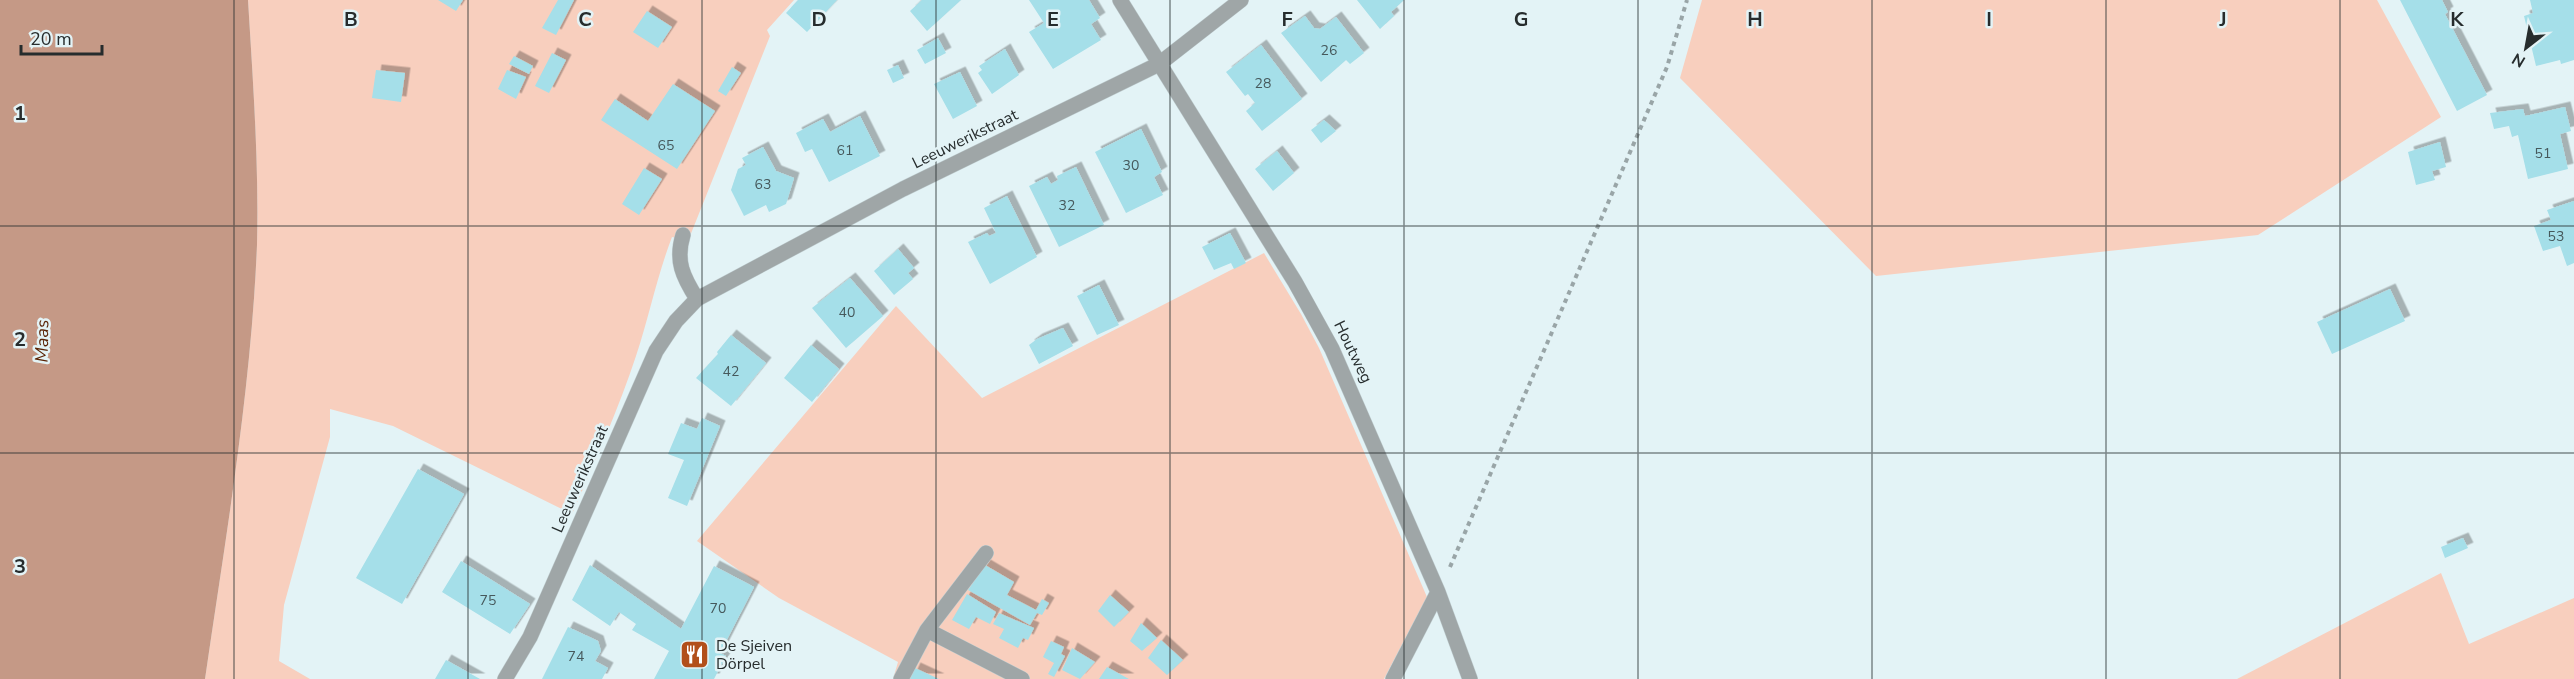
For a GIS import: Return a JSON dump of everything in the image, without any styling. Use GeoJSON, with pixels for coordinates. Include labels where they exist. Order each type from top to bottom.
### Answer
{"type":"FeatureCollection","features":[{"type":"Feature","properties":{"kind":"street","name":"Houtweg"},"geometry":{"type":"LineString","coordinates":[[1120,0],[1314,313],[1348,382],[1438,592],[1470,679]]}},
{"type":"Feature","properties":{"kind":"street","name":"Leeuwerikstraat"},"geometry":{"type":"LineString","coordinates":[[505,679],[530,637],[656,351],[676,321],[697,299],[903,189],[1159,64],[1241,0]]}},
{"type":"Feature","properties":{"kind":"street"},"geometry":{"type":"LineString","coordinates":[[683,235],[679,260],[683,276],[697,299]]}},
{"type":"Feature","properties":{"kind":"street"},"geometry":{"type":"LineString","coordinates":[[901,679],[914,650],[927,630],[986,553]]}},
{"type":"Feature","properties":{"kind":"street"},"geometry":{"type":"LineString","coordinates":[[1393,679],[1438,592]]}},
{"type":"Feature","properties":{"kind":"street"},"geometry":{"type":"LineString","coordinates":[[927,630],[1022,679]]}},
{"type":"Feature","properties":{"kind":"path"},"geometry":{"type":"LineString","coordinates":[[1438,592],[1662,78],[1687,0]]}},
{"type":"Feature","properties":{"kind":"shaded area"},"geometry":{"type":"Polygon","coordinates":[[[248,0],[794,0],[767,30],[770,36],[688,241],[672,237],[629,376],[572,514],[393,426],[330,409],[330,437],[284,605],[279,661],[310,679],[205,679],[237,463],[254,300],[257,184],[248,0]]]}},
{"type":"Feature","properties":{"kind":"shaded area"},"geometry":{"type":"Polygon","coordinates":[[[1702,0],[2377,0],[2441,117],[2258,235],[1876,276],[1680,78],[1702,0]]]}},
{"type":"Feature","properties":{"kind":"shaded area"},"geometry":{"type":"Polygon","coordinates":[[[1264,253],[1319,348],[1427,597],[1384,679],[893,679],[898,662],[779,598],[697,541],[896,306],[982,398],[1264,253]]]}},
{"type":"Feature","properties":{"kind":"shaded area"},"geometry":{"type":"Polygon","coordinates":[[[2441,573],[2469,644],[2574,598],[2574,679],[2237,679],[2441,573]]]}},
{"type":"Feature","properties":{"kind":"water","name":"Maas"},"geometry":{"type":"Polygon","coordinates":[[[0,0],[248,0],[257,184],[254,300],[237,463],[205,679],[0,679],[0,0]]]}},
{"type":"Feature","properties":{"kind":"building"},"geometry":{"type":"Polygon","coordinates":[[[438,0],[463,0],[456,11],[438,0]]]}},
{"type":"Feature","properties":{"kind":"building"},"geometry":{"type":"Polygon","coordinates":[[[558,0],[574,0],[556,35],[542,28],[558,0]]]}},
{"type":"Feature","properties":{"kind":"building"},"geometry":{"type":"Polygon","coordinates":[[[798,0],[837,0],[807,32],[786,13],[798,0]]]}},
{"type":"Feature","properties":{"kind":"building"},"geometry":{"type":"Polygon","coordinates":[[[922,0],[961,0],[927,31],[910,11],[922,0]]]}},
{"type":"Feature","properties":{"kind":"building"},"geometry":{"type":"Polygon","coordinates":[[[1029,0],[1089,0],[1100,18],[1091,24],[1101,40],[1053,69],[1029,32],[1044,23],[1029,0]]]}},
{"type":"Feature","properties":{"kind":"building"},"geometry":{"type":"Polygon","coordinates":[[[1357,0],[1404,0],[1391,12],[1394,16],[1380,29],[1357,0]]]}},
{"type":"Feature","properties":{"kind":"building"},"geometry":{"type":"Polygon","coordinates":[[[2400,0],[2442,0],[2448,12],[2445,14],[2487,95],[2457,111],[2400,0]]]}},
{"type":"Feature","properties":{"kind":"building"},"geometry":{"type":"Polygon","coordinates":[[[2530,0],[2574,0],[2574,60],[2561,64],[2560,60],[2536,66],[2524,16],[2533,13],[2530,0]]]}},
{"type":"Feature","properties":{"kind":"building"},"geometry":{"type":"Polygon","coordinates":[[[647,11],[672,27],[658,48],[633,32],[647,11]]]}},
{"type":"Feature","properties":{"kind":"building"},"geometry":{"type":"Polygon","coordinates":[[[1305,16],[1314,28],[1320,29],[1336,17],[1364,53],[1350,64],[1346,60],[1321,82],[1281,33],[1305,16]]]}},
{"type":"Feature","properties":{"kind":"building"},"geometry":{"type":"Polygon","coordinates":[[[938,38],[946,53],[925,64],[917,50],[938,38]]]}},
{"type":"Feature","properties":{"kind":"building"},"geometry":{"type":"Polygon","coordinates":[[[1261,45],[1302,99],[1262,131],[1246,111],[1255,103],[1248,94],[1245,96],[1226,72],[1261,45]]]}},
{"type":"Feature","properties":{"kind":"building"},"geometry":{"type":"Polygon","coordinates":[[[1005,49],[1019,75],[992,94],[978,73],[982,70],[979,66],[1005,49]]]}},
{"type":"Feature","properties":{"kind":"building"},"geometry":{"type":"Polygon","coordinates":[[[552,53],[566,60],[549,93],[535,86],[552,53]]]}},
{"type":"Feature","properties":{"kind":"building"},"geometry":{"type":"Polygon","coordinates":[[[514,56],[533,66],[529,74],[509,64],[514,56]]]}},
{"type":"Feature","properties":{"kind":"building"},"geometry":{"type":"Polygon","coordinates":[[[898,65],[904,78],[893,83],[887,70],[898,65]]]}},
{"type":"Feature","properties":{"kind":"building"},"geometry":{"type":"Polygon","coordinates":[[[732,67],[741,73],[726,96],[718,91],[732,67]]]}},
{"type":"Feature","properties":{"kind":"building"},"geometry":{"type":"Polygon","coordinates":[[[376,70],[405,73],[401,102],[372,98],[376,70]]]}},
{"type":"Feature","properties":{"kind":"building"},"geometry":{"type":"Polygon","coordinates":[[[507,70],[526,77],[516,99],[498,89],[507,70]]]}},
{"type":"Feature","properties":{"kind":"building"},"geometry":{"type":"Polygon","coordinates":[[[960,72],[977,106],[953,119],[934,84],[960,72]]]}},
{"type":"Feature","properties":{"kind":"building"},"geometry":{"type":"Polygon","coordinates":[[[673,84],[715,111],[677,169],[601,120],[615,99],[648,121],[673,84]]]}},
{"type":"Feature","properties":{"kind":"building"},"geometry":{"type":"Polygon","coordinates":[[[2565,107],[2571,131],[2560,134],[2568,169],[2528,179],[2518,135],[2512,137],[2509,126],[2494,129],[2490,113],[2523,109],[2525,116],[2565,107]]]}},
{"type":"Feature","properties":{"kind":"building"},"geometry":{"type":"Polygon","coordinates":[[[860,116],[880,156],[829,182],[812,149],[805,152],[796,133],[823,119],[830,132],[860,116]]]}},
{"type":"Feature","properties":{"kind":"building"},"geometry":{"type":"Polygon","coordinates":[[[1324,120],[1336,131],[1321,143],[1311,130],[1324,120]]]}},
{"type":"Feature","properties":{"kind":"building"},"geometry":{"type":"Polygon","coordinates":[[[1141,129],[1162,172],[1154,177],[1163,195],[1126,213],[1095,152],[1141,129]]]}},
{"type":"Feature","properties":{"kind":"building"},"geometry":{"type":"Polygon","coordinates":[[[2440,142],[2446,167],[2432,171],[2435,180],[2416,185],[2408,152],[2440,142]]]}},
{"type":"Feature","properties":{"kind":"building"},"geometry":{"type":"Polygon","coordinates":[[[763,147],[776,171],[794,178],[786,204],[769,212],[766,205],[744,216],[731,190],[738,169],[746,165],[742,158],[763,147]]]}},
{"type":"Feature","properties":{"kind":"building"},"geometry":{"type":"Polygon","coordinates":[[[1277,151],[1294,173],[1273,191],[1255,169],[1277,151]]]}},
{"type":"Feature","properties":{"kind":"building"},"geometry":{"type":"Polygon","coordinates":[[[1076,167],[1104,225],[1059,247],[1029,186],[1047,177],[1051,184],[1058,180],[1057,176],[1076,167]]]}},
{"type":"Feature","properties":{"kind":"building"},"geometry":{"type":"Polygon","coordinates":[[[644,168],[662,179],[639,215],[622,204],[644,168]]]}},
{"type":"Feature","properties":{"kind":"building"},"geometry":{"type":"Polygon","coordinates":[[[1007,196],[1037,257],[990,284],[968,242],[987,233],[989,236],[996,233],[984,208],[1007,196]]]}},
{"type":"Feature","properties":{"kind":"building"},"geometry":{"type":"Polygon","coordinates":[[[2574,201],[2574,263],[2567,266],[2560,246],[2543,251],[2534,226],[2551,220],[2547,210],[2574,201]]]}},
{"type":"Feature","properties":{"kind":"building"},"geometry":{"type":"Polygon","coordinates":[[[1230,233],[1246,263],[1234,269],[1231,263],[1214,270],[1202,247],[1230,233]]]}},
{"type":"Feature","properties":{"kind":"building"},"geometry":{"type":"Polygon","coordinates":[[[898,249],[914,268],[908,273],[913,279],[894,295],[874,271],[898,249]]]}},
{"type":"Feature","properties":{"kind":"building"},"geometry":{"type":"Polygon","coordinates":[[[850,278],[883,316],[846,348],[812,308],[850,278]]]}},
{"type":"Feature","properties":{"kind":"building"},"geometry":{"type":"Polygon","coordinates":[[[1099,285],[1119,325],[1097,335],[1077,296],[1099,285]]]}},
{"type":"Feature","properties":{"kind":"building"},"geometry":{"type":"Polygon","coordinates":[[[2390,289],[2405,321],[2332,354],[2317,322],[2390,289]]]}},
{"type":"Feature","properties":{"kind":"building"},"geometry":{"type":"Polygon","coordinates":[[[1063,328],[1073,346],[1039,364],[1029,345],[1063,328]]]}},
{"type":"Feature","properties":{"kind":"building"},"geometry":{"type":"Polygon","coordinates":[[[731,335],[766,363],[731,406],[696,378],[718,354],[717,352],[731,335]]]}},
{"type":"Feature","properties":{"kind":"building"},"geometry":{"type":"Polygon","coordinates":[[[811,345],[839,369],[812,402],[784,378],[811,345]]]}},
{"type":"Feature","properties":{"kind":"building"},"geometry":{"type":"Polygon","coordinates":[[[702,418],[720,426],[687,506],[668,498],[684,460],[668,454],[681,423],[697,429],[702,418]]]}},
{"type":"Feature","properties":{"kind":"building"},"geometry":{"type":"Polygon","coordinates":[[[418,469],[464,494],[402,604],[356,578],[418,469]]]}},
{"type":"Feature","properties":{"kind":"building"},"geometry":{"type":"Polygon","coordinates":[[[2463,538],[2468,548],[2445,558],[2441,547],[2463,538]]]}},
{"type":"Feature","properties":{"kind":"building"},"geometry":{"type":"Polygon","coordinates":[[[461,561],[530,604],[510,634],[442,592],[461,561]]]}},
{"type":"Feature","properties":{"kind":"building"},"geometry":{"type":"Polygon","coordinates":[[[590,565],[681,629],[714,566],[754,587],[720,653],[726,656],[714,679],[654,679],[669,651],[632,630],[636,624],[619,612],[610,626],[572,600],[590,565]]]}},
{"type":"Feature","properties":{"kind":"building"},"geometry":{"type":"Polygon","coordinates":[[[985,565],[1014,582],[1007,595],[1036,610],[1042,599],[1049,603],[1042,615],[1037,613],[1030,625],[968,590],[985,565]]]}},
{"type":"Feature","properties":{"kind":"building"},"geometry":{"type":"Polygon","coordinates":[[[967,594],[996,612],[990,624],[976,617],[969,629],[952,620],[967,594]]]}},
{"type":"Feature","properties":{"kind":"building"},"geometry":{"type":"Polygon","coordinates":[[[1110,595],[1129,612],[1114,627],[1098,611],[1110,595]]]}},
{"type":"Feature","properties":{"kind":"building"},"geometry":{"type":"Polygon","coordinates":[[[999,613],[1034,628],[1028,640],[1023,638],[1018,648],[999,638],[1004,629],[993,624],[999,613]]]}},
{"type":"Feature","properties":{"kind":"building"},"geometry":{"type":"Polygon","coordinates":[[[1141,623],[1157,638],[1142,651],[1130,641],[1141,623]]]}},
{"type":"Feature","properties":{"kind":"building"},"geometry":{"type":"Polygon","coordinates":[[[568,627],[598,641],[601,651],[595,661],[608,668],[602,679],[542,679],[568,627]]]}},
{"type":"Feature","properties":{"kind":"building"},"geometry":{"type":"Polygon","coordinates":[[[1161,640],[1183,660],[1167,675],[1148,658],[1161,640]]]}},
{"type":"Feature","properties":{"kind":"building"},"geometry":{"type":"Polygon","coordinates":[[[1051,641],[1064,647],[1061,654],[1065,656],[1054,677],[1048,674],[1054,663],[1043,657],[1051,641]]]}},
{"type":"Feature","properties":{"kind":"building"},"geometry":{"type":"Polygon","coordinates":[[[1072,648],[1095,662],[1080,679],[1062,670],[1072,648]]]}},
{"type":"Feature","properties":{"kind":"building"},"geometry":{"type":"Polygon","coordinates":[[[446,660],[480,679],[435,679],[446,660]]]}},
{"type":"Feature","properties":{"kind":"building"},"geometry":{"type":"Polygon","coordinates":[[[1107,667],[1129,679],[1099,679],[1107,667]]]}},
{"type":"Feature","properties":{"kind":"building"},"geometry":{"type":"Polygon","coordinates":[[[915,668],[939,679],[910,679],[915,668]]]}},
{"type":"Feature","properties":{"kind":"place","name":"De Sjeiven Dörpel"},"geometry":{"type":"Point","coordinates":[695,655]}}]}
